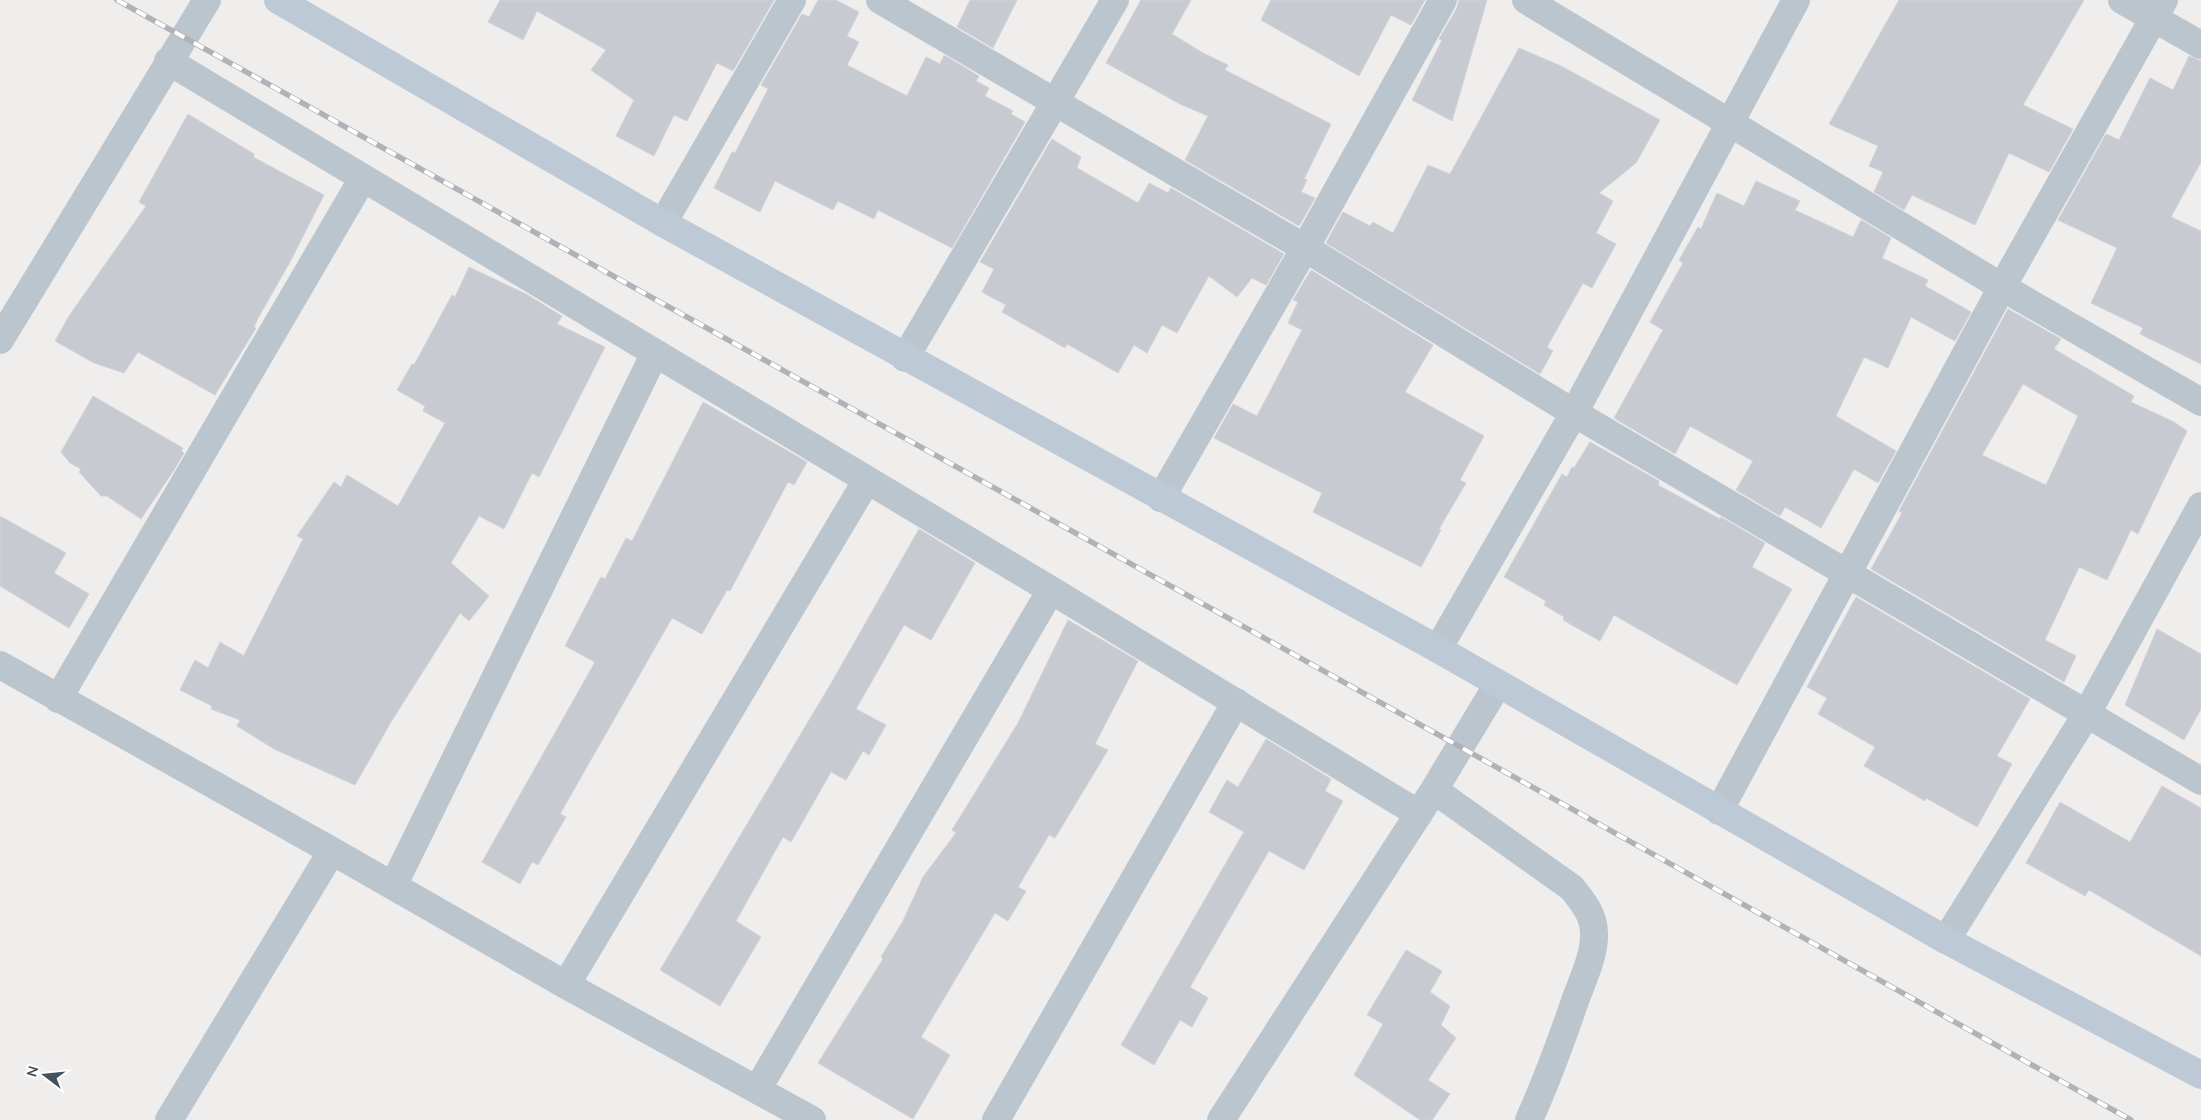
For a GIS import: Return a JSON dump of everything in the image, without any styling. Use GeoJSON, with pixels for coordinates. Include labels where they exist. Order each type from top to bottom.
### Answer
{"type":"FeatureCollection","features":[{"type":"Feature","properties":{"kind":"street"},"geometry":{"type":"LineString","coordinates":[[0,340],[168,61],[207,0]]}},
{"type":"Feature","properties":{"kind":"street"},"geometry":{"type":"LineString","coordinates":[[278,0],[663,223],[905,358],[1438,649],[1946,940],[2201,1075]]}},
{"type":"Feature","properties":{"kind":"street"},"geometry":{"type":"LineString","coordinates":[[663,223],[792,0]]}},
{"type":"Feature","properties":{"kind":"street"},"geometry":{"type":"LineString","coordinates":[[880,0],[1305,248],[1574,412],[2201,782]]}},
{"type":"Feature","properties":{"kind":"street"},"geometry":{"type":"LineString","coordinates":[[905,358],[1056,104],[1115,0]]}},
{"type":"Feature","properties":{"kind":"street"},"geometry":{"type":"LineString","coordinates":[[1161,498],[1305,248],[1443,0]]}},
{"type":"Feature","properties":{"kind":"street"},"geometry":{"type":"LineString","coordinates":[[1526,0],[2002,287],[2201,402]]}},
{"type":"Feature","properties":{"kind":"street"},"geometry":{"type":"LineString","coordinates":[[1438,649],[1574,412],[1731,124],[1796,0]]}},
{"type":"Feature","properties":{"kind":"street"},"geometry":{"type":"LineString","coordinates":[[2122,0],[2159,9],[2201,45]]}},
{"type":"Feature","properties":{"kind":"street"},"geometry":{"type":"LineString","coordinates":[[1719,811],[2002,287],[2159,9]]}},
{"type":"Feature","properties":{"kind":"street"},"geometry":{"type":"LineString","coordinates":[[168,61],[1051,590],[1419,814]]}},
{"type":"Feature","properties":{"kind":"street"},"geometry":{"type":"LineString","coordinates":[[58,698],[364,178]]}},
{"type":"Feature","properties":{"kind":"street"},"geometry":{"type":"LineString","coordinates":[[393,886],[655,352]]}},
{"type":"Feature","properties":{"kind":"street"},"geometry":{"type":"LineString","coordinates":[[566,985],[867,480]]}},
{"type":"Feature","properties":{"kind":"street"},"geometry":{"type":"LineString","coordinates":[[1946,940],[2086,715],[2201,506]]}},
{"type":"Feature","properties":{"kind":"street"},"geometry":{"type":"LineString","coordinates":[[757,1090],[1051,590]]}},
{"type":"Feature","properties":{"kind":"street"},"geometry":{"type":"LineString","coordinates":[[0,665],[566,985],[812,1120]]}},
{"type":"Feature","properties":{"kind":"street"},"geometry":{"type":"LineString","coordinates":[[1221,1120],[1419,814],[1498,684]]}},
{"type":"Feature","properties":{"kind":"street"},"geometry":{"type":"LineString","coordinates":[[996,1120],[1236,702]]}},
{"type":"Feature","properties":{"kind":"street"},"geometry":{"type":"LineString","coordinates":[[1434,790],[1572,888],[1586,905],[1592,921],[1594,936],[1588,966],[1552,1066],[1529,1120]]}},
{"type":"Feature","properties":{"kind":"street"},"geometry":{"type":"LineString","coordinates":[[169,1120],[332,851]]}},
{"type":"Feature","properties":{"kind":"building"},"geometry":{"type":"Polygon","coordinates":[[[500,0],[774,0],[733,71],[717,63],[687,121],[674,115],[654,156],[616,136],[634,100],[591,70],[606,50],[537,11],[523,40],[488,22],[500,0]]]}},
{"type":"Feature","properties":{"kind":"building"},"geometry":{"type":"Polygon","coordinates":[[[818,0],[836,0],[859,12],[847,36],[859,42],[847,65],[907,96],[926,57],[940,64],[944,55],[979,76],[976,81],[989,88],[985,96],[1013,111],[1011,114],[1025,122],[952,248],[878,210],[874,219],[838,201],[833,210],[775,181],[760,212],[714,188],[732,152],[735,153],[768,89],[761,85],[802,14],[809,17],[818,0]]]}},
{"type":"Feature","properties":{"kind":"building"},"geometry":{"type":"Polygon","coordinates":[[[970,0],[1017,0],[993,48],[957,27],[970,0]]]}},
{"type":"Feature","properties":{"kind":"building"},"geometry":{"type":"Polygon","coordinates":[[[1141,0],[1191,0],[1172,34],[1203,53],[1228,65],[1225,70],[1331,124],[1304,179],[1307,180],[1301,192],[1315,198],[1299,226],[1185,160],[1208,116],[1180,104],[1106,63],[1141,0]]]}},
{"type":"Feature","properties":{"kind":"building"},"geometry":{"type":"Polygon","coordinates":[[[1271,0],[1425,0],[1411,25],[1391,15],[1359,76],[1261,20],[1271,0]]]}},
{"type":"Feature","properties":{"kind":"building"},"geometry":{"type":"Polygon","coordinates":[[[1459,0],[1487,0],[1452,121],[1412,100],[1442,40],[1439,39],[1457,8],[1459,0]]]}},
{"type":"Feature","properties":{"kind":"building"},"geometry":{"type":"Polygon","coordinates":[[[1899,0],[2084,0],[2023,105],[2073,129],[2049,172],[2009,153],[1975,225],[1912,195],[1904,210],[1874,192],[1883,172],[1869,166],[1878,146],[1829,124],[1899,0]]]}},
{"type":"Feature","properties":{"kind":"building"},"geometry":{"type":"Polygon","coordinates":[[[1519,48],[1561,66],[1660,120],[1636,163],[1599,193],[1613,201],[1596,233],[1616,244],[1592,288],[1583,283],[1547,347],[1553,351],[1540,374],[1326,243],[1343,212],[1370,226],[1373,222],[1393,233],[1428,165],[1450,174],[1519,48]]]}},
{"type":"Feature","properties":{"kind":"building"},"geometry":{"type":"Polygon","coordinates":[[[2189,56],[2201,61],[2201,162],[2171,217],[2201,231],[2201,364],[2140,334],[2143,328],[2091,303],[2117,248],[2058,220],[2106,134],[2119,140],[2150,78],[2173,90],[2189,56]]]}},
{"type":"Feature","properties":{"kind":"building"},"geometry":{"type":"Polygon","coordinates":[[[188,114],[254,154],[253,157],[324,195],[290,262],[257,320],[254,327],[256,328],[215,395],[138,352],[124,373],[94,363],[55,341],[69,316],[146,206],[139,202],[188,114]]]}},
{"type":"Feature","properties":{"kind":"building"},"geometry":{"type":"Polygon","coordinates":[[[1052,139],[1081,157],[1077,168],[1138,203],[1149,183],[1168,193],[1171,188],[1284,254],[1266,285],[1252,278],[1237,297],[1209,276],[1177,333],[1162,325],[1147,353],[1134,345],[1118,373],[1067,344],[1065,348],[1002,312],[1006,305],[982,292],[994,269],[980,262],[1052,139]]]}},
{"type":"Feature","properties":{"kind":"building"},"geometry":{"type":"Polygon","coordinates":[[[1756,181],[1800,201],[1795,210],[1853,237],[1861,220],[1891,238],[1882,258],[1928,280],[1925,286],[1971,312],[1955,341],[1911,317],[1888,368],[1864,357],[1836,416],[1896,451],[1878,483],[1854,469],[1821,528],[1785,507],[1780,516],[1736,490],[1753,461],[1690,426],[1675,454],[1614,418],[1663,330],[1650,322],[1683,263],[1679,260],[1698,227],[1701,229],[1717,193],[1744,206],[1756,181]]]}},
{"type":"Feature","properties":{"kind":"building"},"geometry":{"type":"Polygon","coordinates":[[[469,267],[526,294],[562,316],[557,324],[605,347],[539,477],[532,473],[504,529],[479,516],[451,563],[489,596],[469,621],[460,613],[391,722],[355,785],[274,749],[237,726],[240,720],[211,709],[212,706],[180,690],[195,660],[208,668],[220,642],[246,657],[244,655],[303,539],[297,536],[334,482],[341,487],[347,475],[398,506],[445,423],[423,411],[425,406],[397,390],[412,364],[414,365],[452,295],[455,297],[469,267]]]}},
{"type":"Feature","properties":{"kind":"building"},"geometry":{"type":"Polygon","coordinates":[[[1311,270],[1433,345],[1405,392],[1484,436],[1460,480],[1466,483],[1439,529],[1441,530],[1421,567],[1313,512],[1322,493],[1214,438],[1233,404],[1257,416],[1302,330],[1288,323],[1298,302],[1293,300],[1311,270]]]}},
{"type":"Feature","properties":{"kind":"building"},"geometry":{"type":"Polygon","coordinates":[[[2008,309],[2061,339],[2054,349],[2134,396],[2131,402],[2174,422],[2187,431],[2138,534],[2131,530],[2107,580],[2079,567],[2045,640],[2076,656],[2064,682],[1871,569],[1902,513],[1899,511],[2008,309]],[[2023,384],[1982,455],[2046,485],[2078,416],[2023,384]]]}},
{"type":"Feature","properties":{"kind":"building"},"geometry":{"type":"Polygon","coordinates":[[[93,396],[183,448],[181,451],[184,453],[174,470],[141,519],[107,496],[101,496],[79,472],[81,469],[70,463],[61,452],[93,396]]]}},
{"type":"Feature","properties":{"kind":"building"},"geometry":{"type":"Polygon","coordinates":[[[703,402],[807,462],[794,485],[788,482],[730,591],[727,590],[702,634],[672,618],[560,814],[566,817],[538,865],[532,862],[520,884],[482,862],[595,662],[565,646],[601,577],[605,579],[626,538],[632,541],[703,402]]]}},
{"type":"Feature","properties":{"kind":"building"},"geometry":{"type":"Polygon","coordinates":[[[1590,442],[1659,481],[1658,485],[1720,519],[1721,517],[1765,543],[1752,567],[1792,589],[1737,685],[1614,615],[1600,641],[1563,620],[1564,617],[1544,605],[1546,601],[1504,577],[1562,474],[1567,477],[1590,442]]]}},
{"type":"Feature","properties":{"kind":"building"},"geometry":{"type":"Polygon","coordinates":[[[0,516],[66,553],[54,573],[89,594],[69,628],[0,586],[0,516]]]}},
{"type":"Feature","properties":{"kind":"building"},"geometry":{"type":"Polygon","coordinates":[[[919,529],[975,563],[931,640],[904,625],[856,709],[886,725],[869,755],[863,751],[846,780],[831,772],[791,842],[783,837],[736,921],[761,937],[720,1006],[660,970],[833,680],[919,529]]]}},
{"type":"Feature","properties":{"kind":"building"},"geometry":{"type":"Polygon","coordinates":[[[1856,597],[2030,699],[1997,756],[2012,764],[1977,827],[1926,798],[1925,801],[1864,766],[1875,747],[1818,714],[1827,698],[1807,687],[1856,597]]]}},
{"type":"Feature","properties":{"kind":"building"},"geometry":{"type":"Polygon","coordinates":[[[1068,620],[1138,661],[1095,744],[1108,750],[1055,838],[1049,835],[1018,887],[1026,891],[1008,921],[995,913],[921,1037],[950,1055],[913,1119],[818,1063],[883,959],[881,957],[903,921],[923,877],[956,833],[952,830],[1018,723],[1068,620]]]}},
{"type":"Feature","properties":{"kind":"building"},"geometry":{"type":"Polygon","coordinates":[[[2157,629],[2201,654],[2201,709],[2184,740],[2125,705],[2157,629]]]}},
{"type":"Feature","properties":{"kind":"building"},"geometry":{"type":"Polygon","coordinates":[[[1266,739],[1331,779],[1325,791],[1343,801],[1304,870],[1269,851],[1190,987],[1208,998],[1192,1027],[1180,1020],[1154,1065],[1121,1045],[1244,832],[1209,812],[1227,780],[1238,787],[1266,739]]]}},
{"type":"Feature","properties":{"kind":"building"},"geometry":{"type":"Polygon","coordinates":[[[2162,786],[2201,808],[2201,956],[2089,890],[2085,896],[2026,863],[2060,802],[2130,842],[2162,786]]]}},
{"type":"Feature","properties":{"kind":"building"},"geometry":{"type":"Polygon","coordinates":[[[1406,950],[1442,971],[1430,992],[1450,1006],[1441,1025],[1456,1038],[1428,1080],[1450,1094],[1432,1120],[1420,1120],[1354,1075],[1383,1024],[1367,1015],[1406,950]]]}},
{"type":"Feature","properties":{"kind":"railway"},"geometry":{"type":"LineString","coordinates":[[117,0],[2131,1120]]}}]}
